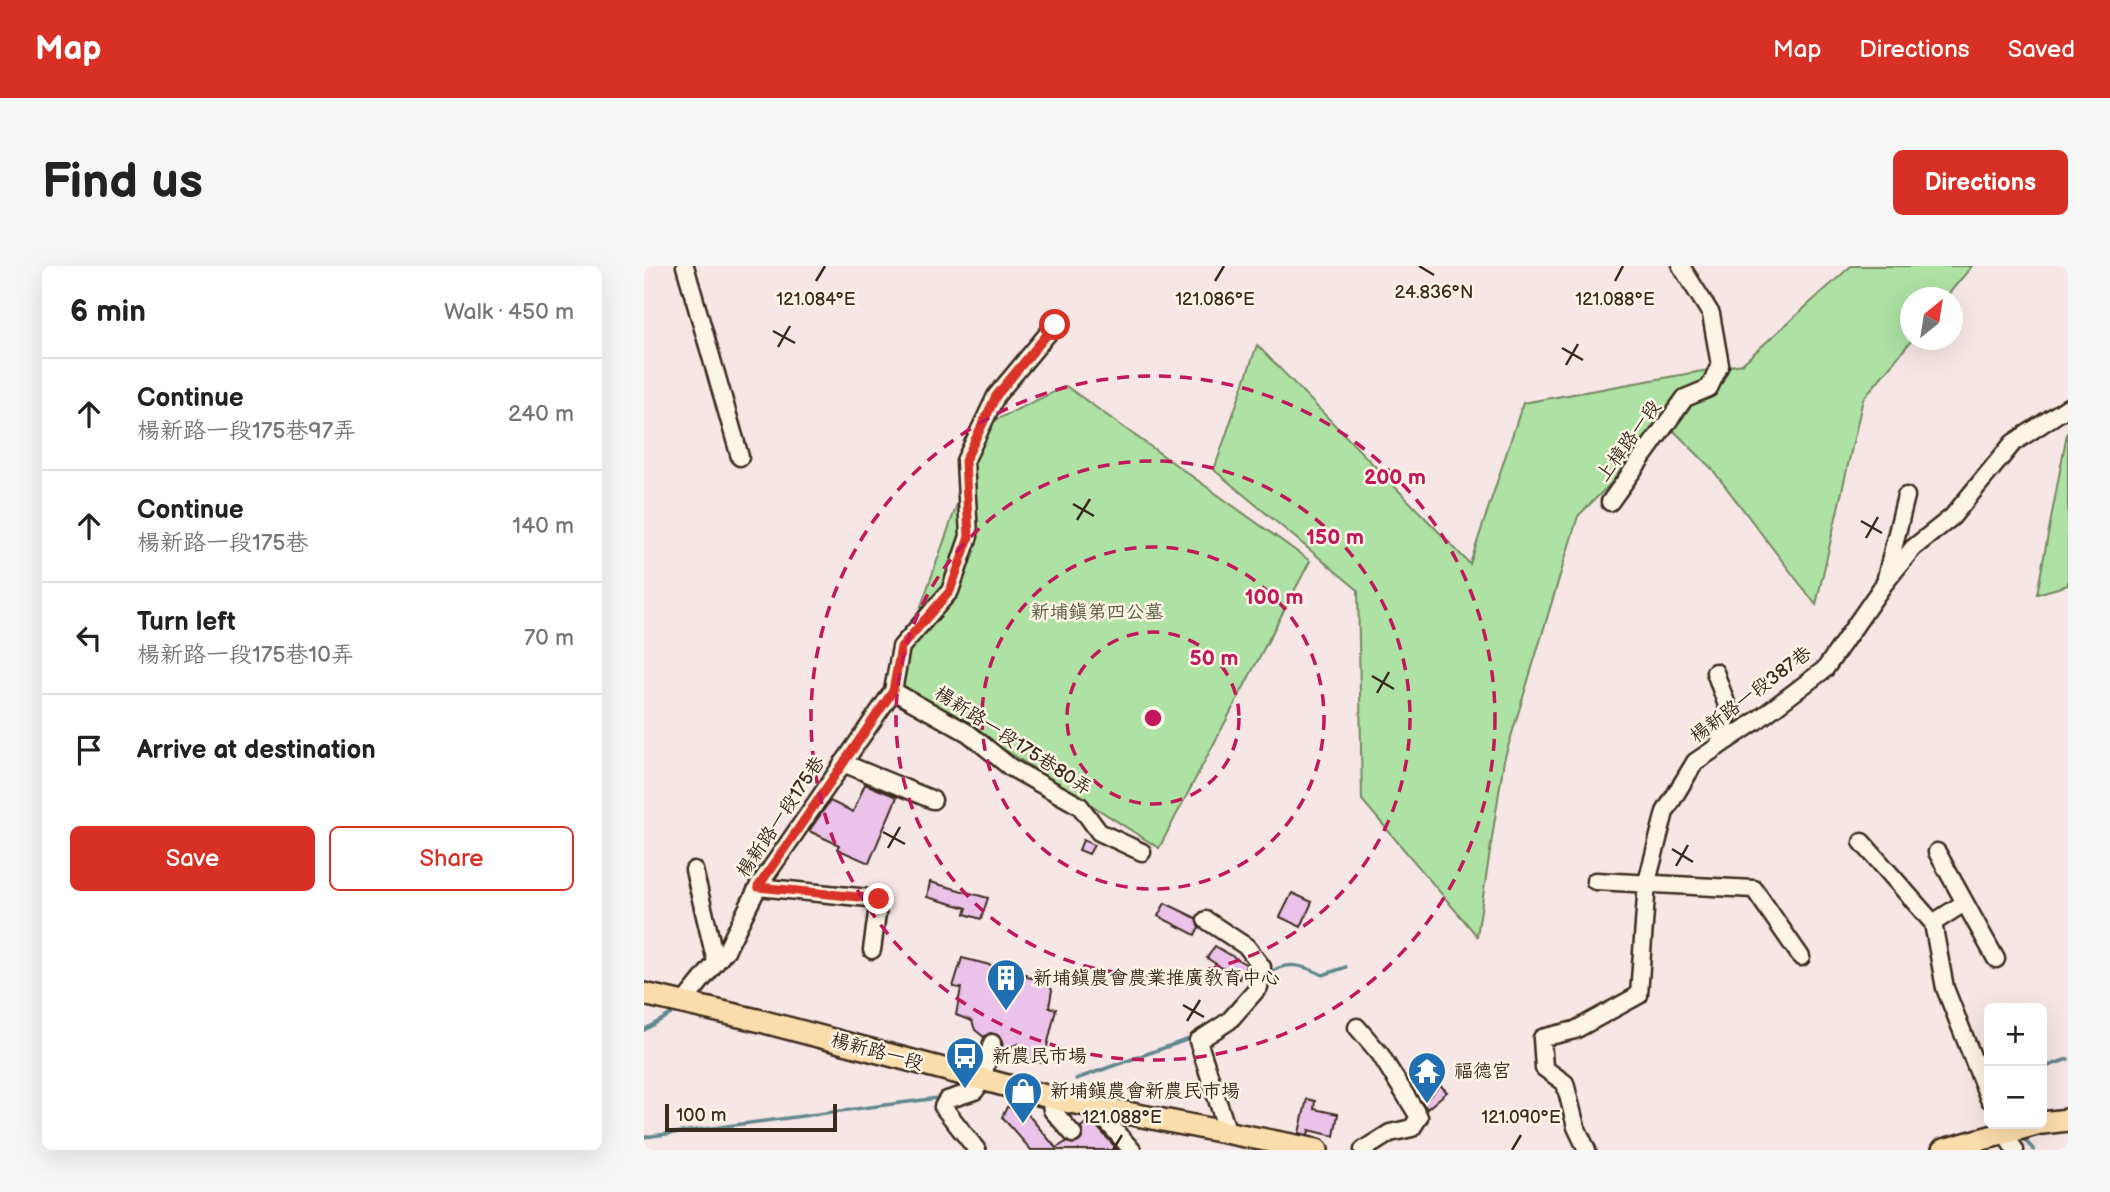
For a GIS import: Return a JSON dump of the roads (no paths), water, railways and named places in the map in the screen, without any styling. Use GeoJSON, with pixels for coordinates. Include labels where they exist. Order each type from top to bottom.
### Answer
{"type":"FeatureCollection","features":[{"type":"Feature","properties":{"kind":"main road","name":"楊新路一段"},"geometry":{"type":"LineString","coordinates":[[644,994],[771,1023],[1050,1097],[1248,1142],[1317,1150]]}},
{"type":"Feature","properties":{"kind":"main road"},"geometry":{"type":"LineString","coordinates":[[2047,1122],[2068,1120]]}},
{"type":"Feature","properties":{"kind":"main road"},"geometry":{"type":"LineString","coordinates":[[1943,1150],[2006,1136],[2024,1129]]}},
{"type":"Feature","properties":{"kind":"street"},"geometry":{"type":"LineString","coordinates":[[685,266],[740,457]]}},
{"type":"Feature","properties":{"kind":"street","name":"上樟路一段"},"geometry":{"type":"LineString","coordinates":[[1611,502],[1685,398],[1709,388],[1720,365],[1711,314],[1681,266]]}},
{"type":"Feature","properties":{"kind":"street"},"geometry":{"type":"LineString","coordinates":[[893,691],[901,647],[950,591],[969,537],[965,461],[996,396],[1055,325]]}},
{"type":"Feature","properties":{"kind":"street","name":"楊新路一段387巷"},"geometry":{"type":"LineString","coordinates":[[1587,1150],[1576,1127],[1565,1083],[1544,1068],[1542,1038],[1575,1030],[1639,995],[1647,883],[1665,812],[1695,762],[1825,669],[1884,584],[1913,548],[1952,517],[2013,443],[2068,407]]}},
{"type":"Feature","properties":{"kind":"street"},"geometry":{"type":"LineString","coordinates":[[1884,584],[1906,496]]}},
{"type":"Feature","properties":{"kind":"street"},"geometry":{"type":"LineString","coordinates":[[1715,672],[1729,711],[1718,747]]}},
{"type":"Feature","properties":{"kind":"street","name":"楊新路一段175巷"},"geometry":{"type":"LineString","coordinates":[[683,1003],[727,949],[758,887],[893,691]]}},
{"type":"Feature","properties":{"kind":"street","name":"楊新路一段175巷80弄"},"geometry":{"type":"LineString","coordinates":[[893,691],[968,733],[1010,767],[1080,806],[1099,832],[1142,852]]}},
{"type":"Feature","properties":{"kind":"street"},"geometry":{"type":"LineString","coordinates":[[843,763],[933,800]]}},
{"type":"Feature","properties":{"kind":"street"},"geometry":{"type":"LineString","coordinates":[[1862,842],[1933,923],[1945,988],[1984,1086]]}},
{"type":"Feature","properties":{"kind":"street"},"geometry":{"type":"LineString","coordinates":[[1937,852],[1996,959]]}},
{"type":"Feature","properties":{"kind":"street"},"geometry":{"type":"LineString","coordinates":[[694,870],[716,962]]}},
{"type":"Feature","properties":{"kind":"street"},"geometry":{"type":"LineString","coordinates":[[1595,881],[1754,889],[1801,957]]}},
{"type":"Feature","properties":{"kind":"street"},"geometry":{"type":"LineString","coordinates":[[758,887],[879,899],[872,950]]}},
{"type":"Feature","properties":{"kind":"street"},"geometry":{"type":"LineString","coordinates":[[1933,923],[1964,903]]}},
{"type":"Feature","properties":{"kind":"street"},"geometry":{"type":"LineString","coordinates":[[1206,920],[1247,947],[1262,967],[1259,987],[1229,1021],[1198,1041],[1248,1142]]}},
{"type":"Feature","properties":{"kind":"street"},"geometry":{"type":"LineString","coordinates":[[1357,1027],[1380,1054],[1419,1117],[1412,1128],[1390,1133],[1363,1150]]}},
{"type":"Feature","properties":{"kind":"street"},"geometry":{"type":"LineString","coordinates":[[977,1150],[943,1107],[947,1100],[975,1091],[982,1079],[992,1043]]}},
{"type":"Feature","properties":{"kind":"street"},"geometry":{"type":"LineString","coordinates":[[1050,1097],[1052,1110],[1073,1134]]}},
{"type":"Feature","properties":{"kind":"street"},"geometry":{"type":"LineString","coordinates":[[1093,1106],[1132,1150]]}},
{"type":"Feature","properties":{"kind":"waterway"},"geometry":{"type":"LineString","coordinates":[[1267,975],[1287,966],[1301,967],[1323,975],[1346,967]]}},
{"type":"Feature","properties":{"kind":"waterway"},"geometry":{"type":"LineString","coordinates":[[644,1030],[671,1014]]}},
{"type":"Feature","properties":{"kind":"waterway"},"geometry":{"type":"LineString","coordinates":[[1076,1079],[1189,1039]]}},
{"type":"Feature","properties":{"kind":"waterway"},"geometry":{"type":"LineString","coordinates":[[2047,1066],[2068,1059]]}},
{"type":"Feature","properties":{"kind":"waterway"},"geometry":{"type":"LineString","coordinates":[[644,1137],[938,1098]]}},
{"type":"Feature","properties":{"kind":"waterway"},"geometry":{"type":"LineString","coordinates":[[2023,1138],[2034,1150]]}},
{"type":"Feature","properties":{"kind":"place","name":"新埔鎮農會農業推廣教育中心"},"geometry":{"type":"Point","coordinates":[1006,1012]}},
{"type":"Feature","properties":{"kind":"place","name":"新農民市場"},"geometry":{"type":"Point","coordinates":[965,1090]}},
{"type":"Feature","properties":{"kind":"place","name":"福德宫"},"geometry":{"type":"Point","coordinates":[1427,1105]}},
{"type":"Feature","properties":{"kind":"place","name":"新埔鎮農會新農民市場"},"geometry":{"type":"Point","coordinates":[1023,1125]}},
{"type":"Feature","properties":{"kind":"park label","name":"新埔鎮第四公墓"},"geometry":{"type":"Point","coordinates":[1097,612]}}]}
